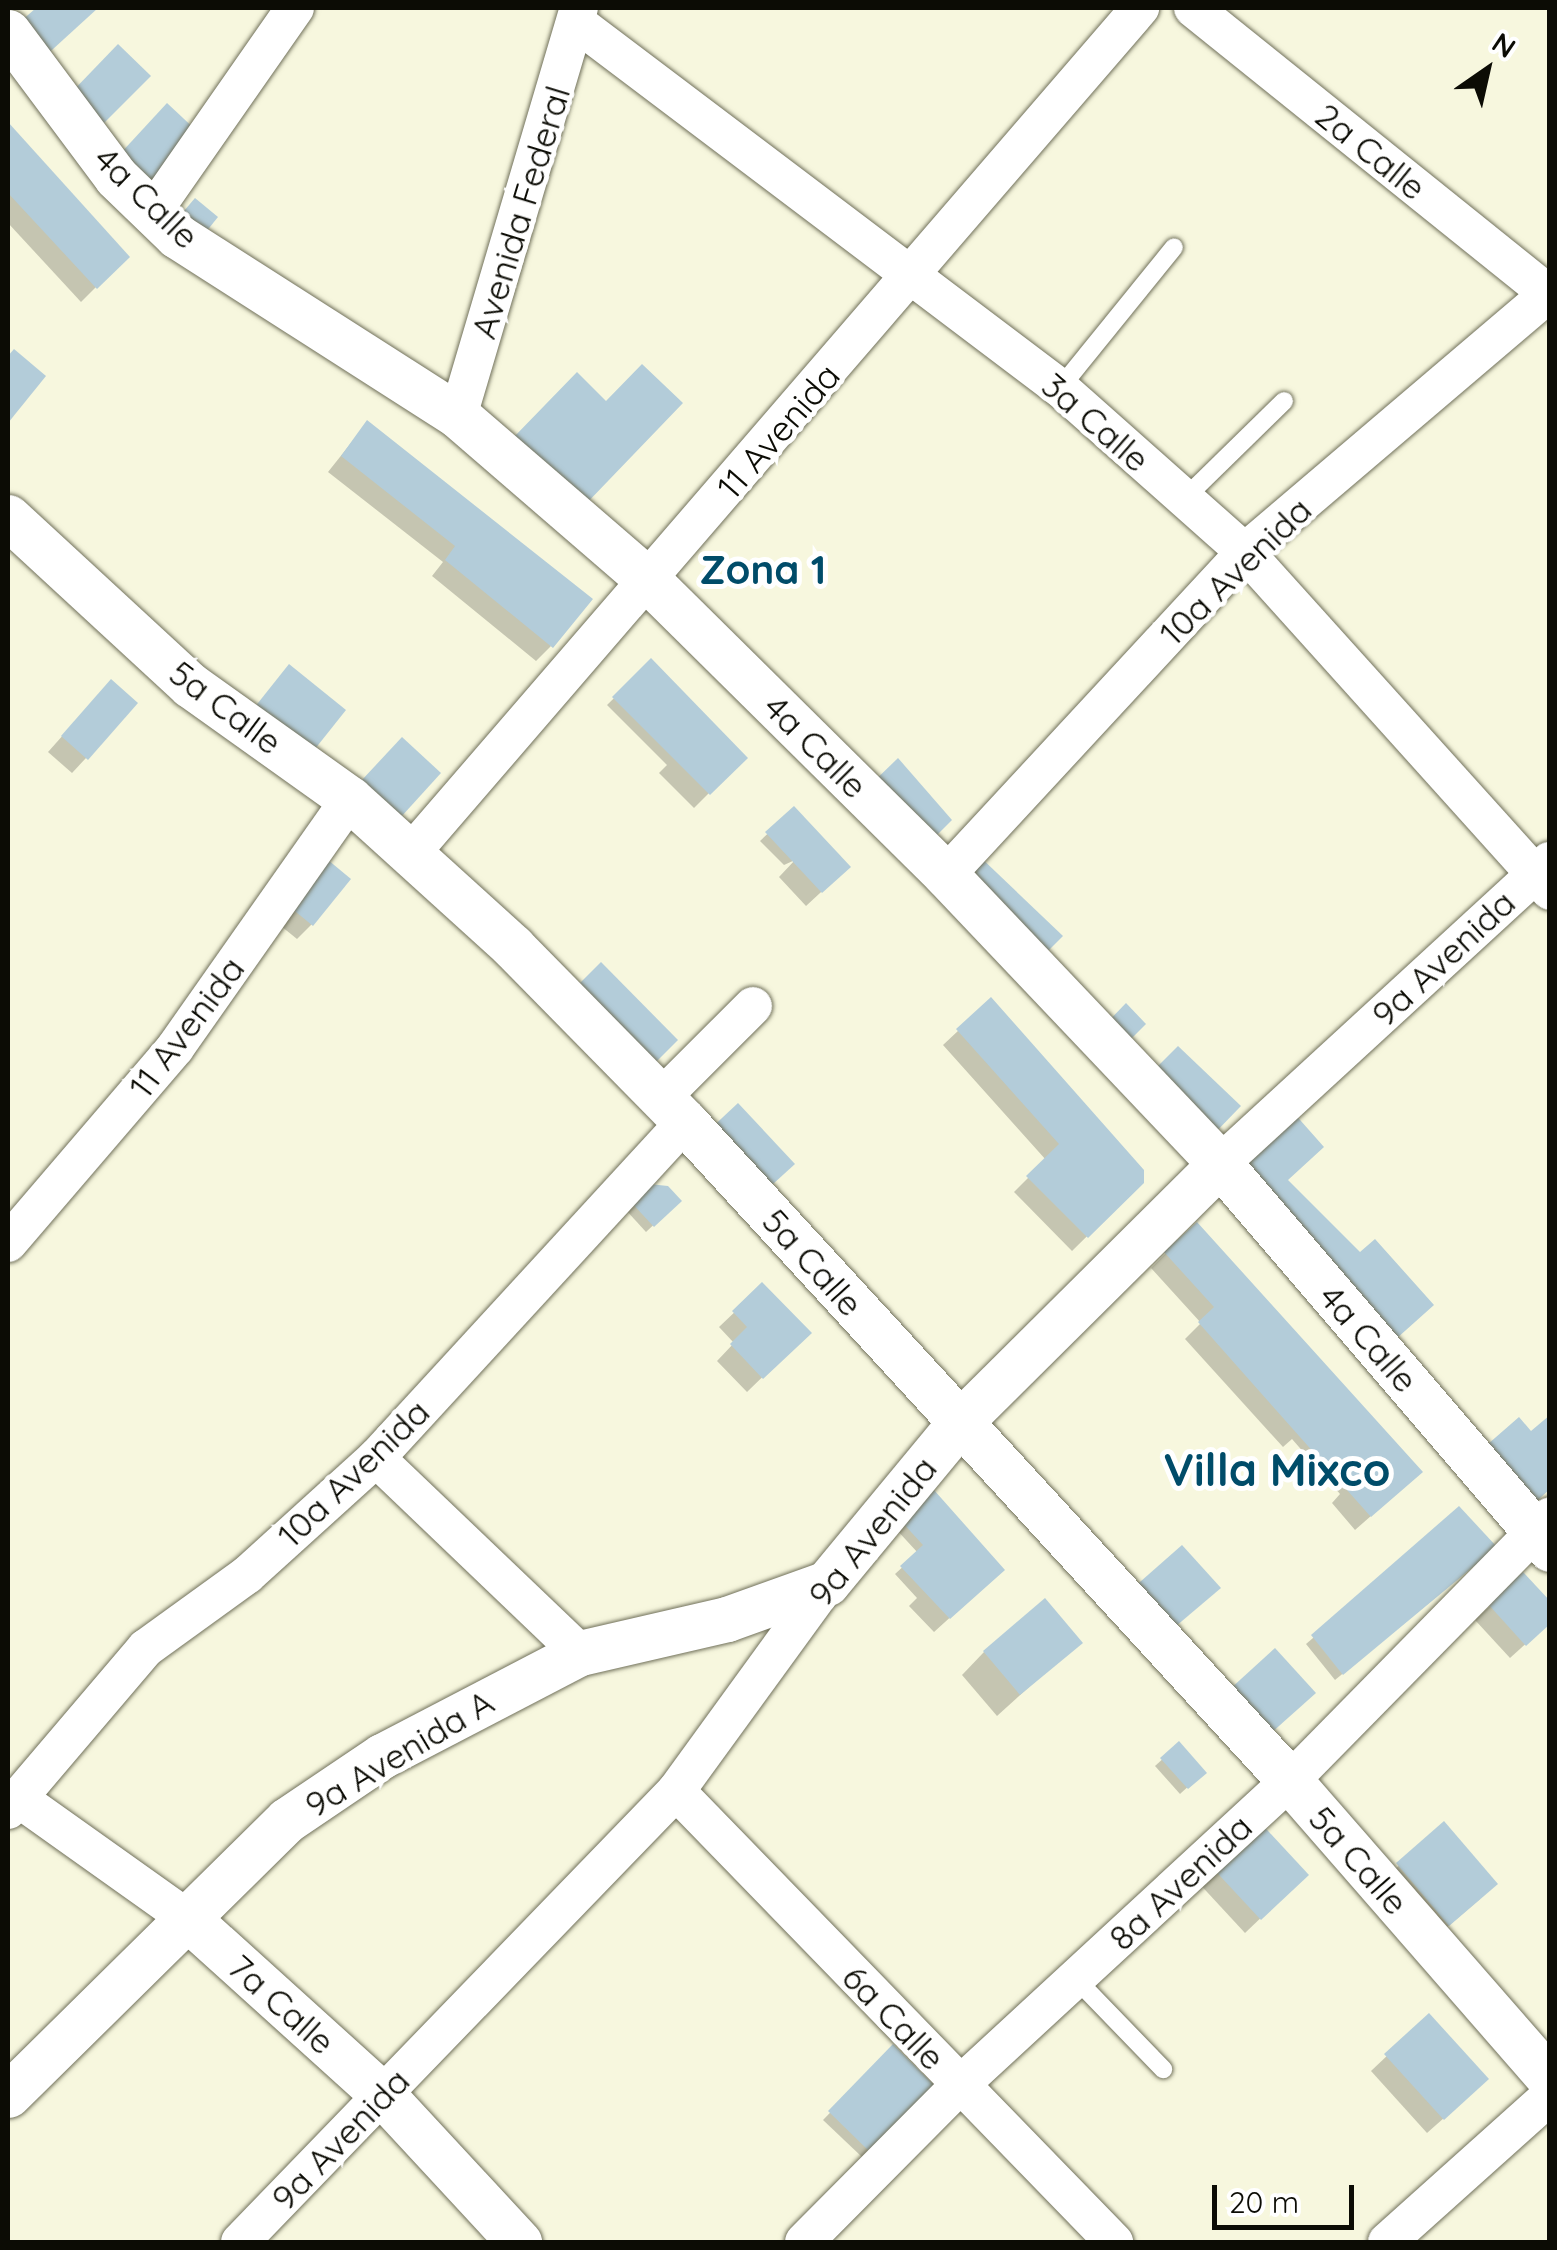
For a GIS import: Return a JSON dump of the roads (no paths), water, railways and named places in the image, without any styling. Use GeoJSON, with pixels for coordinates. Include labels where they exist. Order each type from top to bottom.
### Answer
{"type":"FeatureCollection","features":[{"type":"Feature","properties":{"kind":"street"},"geometry":{"type":"LineString","coordinates":[[152,212],[295,8]]}},
{"type":"Feature","properties":{"kind":"street","name":"11 Avenida"},"geometry":{"type":"LineString","coordinates":[[412,852],[914,276],[1140,8]]}},
{"type":"Feature","properties":{"kind":"street","name":"2a Calle"},"geometry":{"type":"LineString","coordinates":[[1193,8],[1549,294]]}},
{"type":"Feature","properties":{"kind":"street","name":"3a Calle"},"geometry":{"type":"LineString","coordinates":[[578,15],[1060,388],[1245,552],[1544,876]]}},
{"type":"Feature","properties":{"kind":"street","name":"Avenida Federal"},"geometry":{"type":"LineString","coordinates":[[458,416],[578,15]]}},
{"type":"Feature","properties":{"kind":"street","name":"4a Calle"},"geometry":{"type":"LineString","coordinates":[[8,32],[116,177],[177,236],[458,416],[648,580],[946,875],[1220,1164],[1544,1532]]}},
{"type":"Feature","properties":{"kind":"street","name":"10a Avenida"},"geometry":{"type":"LineString","coordinates":[[946,875],[1245,552],[1549,294]]}},
{"type":"Feature","properties":{"kind":"street","name":"5a Calle"},"geometry":{"type":"LineString","coordinates":[[8,517],[190,685],[350,800],[412,852],[673,1110],[1290,1780],[1550,2079]]}},
{"type":"Feature","properties":{"kind":"street","name":"11 Avenida"},"geometry":{"type":"LineString","coordinates":[[8,1243],[175,1048],[350,800]]}},
{"type":"Feature","properties":{"kind":"street","name":"9a Avenida"},"geometry":{"type":"LineString","coordinates":[[240,2242],[676,1791],[827,1583],[960,1422],[1220,1164],[1544,876]]}},
{"type":"Feature","properties":{"kind":"street","name":"10a Avenida"},"geometry":{"type":"LineString","coordinates":[[13,1804],[146,1648],[246,1575],[376,1458],[673,1110],[753,1006]]}},
{"type":"Feature","properties":{"kind":"street"},"geometry":{"type":"LineString","coordinates":[[376,1458],[580,1652]]}},
{"type":"Feature","properties":{"kind":"street","name":"8a Avenida"},"geometry":{"type":"LineString","coordinates":[[804,2242],[960,2085],[1290,1780],[1544,1532]]}},
{"type":"Feature","properties":{"kind":"street","name":"9a Avenida A"},"geometry":{"type":"LineString","coordinates":[[8,2095],[287,1820],[366,1766],[580,1652],[727,1618],[827,1583]]}},
{"type":"Feature","properties":{"kind":"street","name":"6a Calle"},"geometry":{"type":"LineString","coordinates":[[676,1791],[1114,2242]]}},
{"type":"Feature","properties":{"kind":"street","name":"7a Calle"},"geometry":{"type":"LineString","coordinates":[[13,1804],[186,1918],[382,2094],[519,2242]]}},
{"type":"Feature","properties":{"kind":"street"},"geometry":{"type":"LineString","coordinates":[[1387,2242],[1550,2096]]}},
{"type":"Feature","properties":{"kind":"lane"},"geometry":{"type":"LineString","coordinates":[[1060,388],[1174,247]]}},
{"type":"Feature","properties":{"kind":"lane"},"geometry":{"type":"LineString","coordinates":[[1184,499],[1284,401]]}},
{"type":"Feature","properties":{"kind":"lane"},"geometry":{"type":"LineString","coordinates":[[1075,1978],[1163,2069]]}},
{"type":"Feature","properties":{"kind":"district","name":"Zona 1"},"geometry":{"type":"Point","coordinates":[763,569]}},
{"type":"Feature","properties":{"kind":"district","name":"Villa Mixco"},"geometry":{"type":"Point","coordinates":[1277,1470]}}]}
